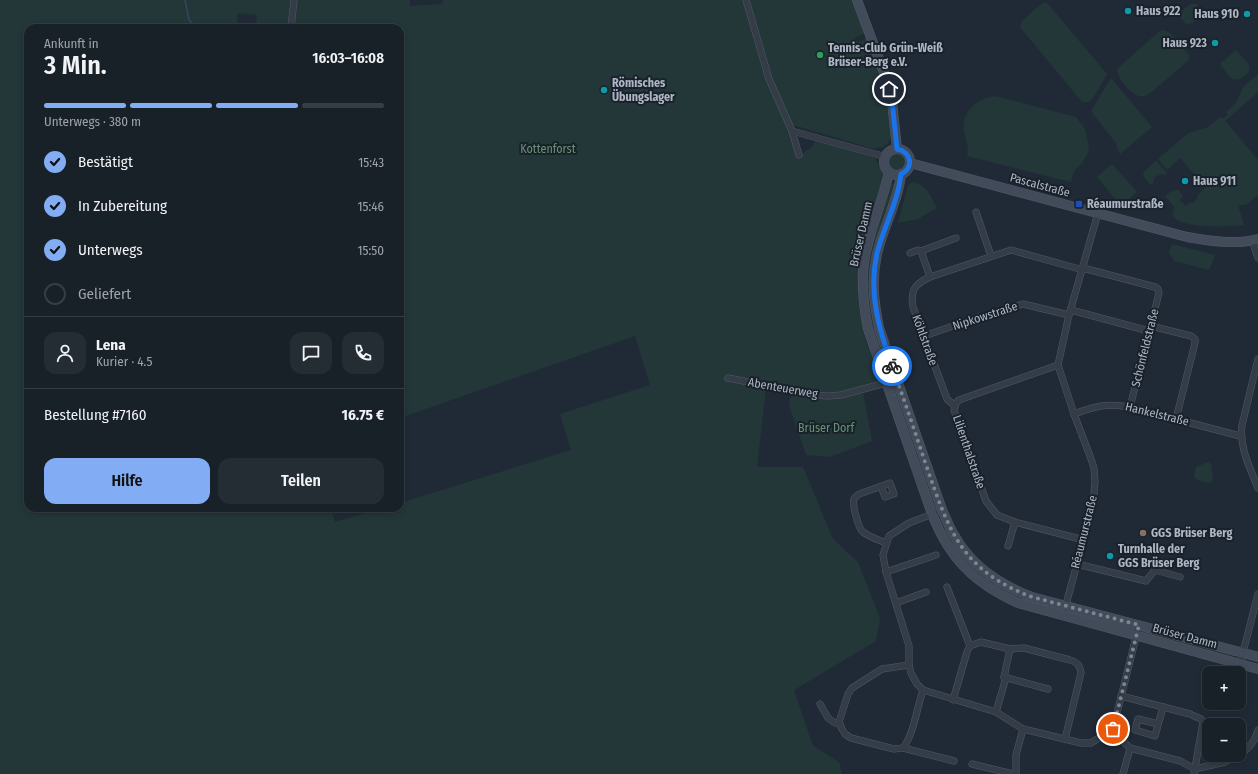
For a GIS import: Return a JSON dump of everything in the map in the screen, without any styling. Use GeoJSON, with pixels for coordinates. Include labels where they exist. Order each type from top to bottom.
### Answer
{"type":"FeatureCollection","features":[{"type":"Feature","properties":{"kind":"street"},"geometry":{"type":"LineString","coordinates":[[291,24],[294,0]]}},
{"type":"Feature","properties":{"kind":"street"},"geometry":{"type":"LineString","coordinates":[[746,0],[769,79],[792,131],[799,155]]}},
{"type":"Feature","properties":{"kind":"street"},"geometry":{"type":"LineString","coordinates":[[857,0],[886,78],[892,101],[897,149]]}},
{"type":"Feature","properties":{"kind":"street"},"geometry":{"type":"LineString","coordinates":[[792,131],[886,157],[890,151],[897,149],[905,152],[910,159],[910,163]]}},
{"type":"Feature","properties":{"kind":"street","name":"Brüser Damm"},"geometry":{"type":"LineString","coordinates":[[886,157],[885,165],[889,172],[868,244],[863,269],[863,301],[868,329],[932,514],[938,529],[954,556],[978,580],[1000,595],[1018,603],[1258,669]]}},
{"type":"Feature","properties":{"kind":"street","name":"Brüser Damm"},"geometry":{"type":"LineString","coordinates":[[910,163],[907,170],[901,174],[895,203],[877,253],[874,272],[874,301],[879,328],[942,510],[954,536],[964,550],[986,572],[1017,591],[1032,597],[1258,657]]}},
{"type":"Feature","properties":{"kind":"street","name":"Pascalstraße"},"geometry":{"type":"LineString","coordinates":[[910,163],[1200,240],[1228,242],[1255,239]]}},
{"type":"Feature","properties":{"kind":"street"},"geometry":{"type":"LineString","coordinates":[[889,172],[901,174]]}},
{"type":"Feature","properties":{"kind":"street"},"geometry":{"type":"LineString","coordinates":[[976,212],[991,256]]}},
{"type":"Feature","properties":{"kind":"street"},"geometry":{"type":"LineString","coordinates":[[1058,365],[1070,313],[1098,213]]}},
{"type":"Feature","properties":{"kind":"street"},"geometry":{"type":"LineString","coordinates":[[910,254],[956,238]]}},
{"type":"Feature","properties":{"kind":"street"},"geometry":{"type":"LineString","coordinates":[[1255,239],[1258,258]]}},
{"type":"Feature","properties":{"kind":"street","name":"Köhlstraße"},"geometry":{"type":"LineString","coordinates":[[955,406],[947,399],[913,307],[913,293],[919,283],[930,277],[1010,250],[1083,269]]}},
{"type":"Feature","properties":{"kind":"street"},"geometry":{"type":"LineString","coordinates":[[921,251],[930,277]]}},
{"type":"Feature","properties":{"kind":"street","name":"Schönfeldstraße"},"geometry":{"type":"LineString","coordinates":[[1083,269],[1158,289],[1159,292],[1130,407]]}},
{"type":"Feature","properties":{"kind":"street","name":"Nipkowstraße"},"geometry":{"type":"LineString","coordinates":[[924,336],[1023,304],[1070,313]]}},
{"type":"Feature","properties":{"kind":"street"},"geometry":{"type":"LineString","coordinates":[[1070,313],[1191,336],[1195,343],[1176,419]]}},
{"type":"Feature","properties":{"kind":"street"},"geometry":{"type":"LineString","coordinates":[[1258,359],[1240,436],[1246,459],[1258,488]]}},
{"type":"Feature","properties":{"kind":"street","name":"Lilienthalstraße"},"geometry":{"type":"LineString","coordinates":[[1058,365],[959,400],[955,406],[955,414],[986,501],[997,515],[1015,522],[1084,540]]}},
{"type":"Feature","properties":{"kind":"street","name":"Réaumurstraße"},"geometry":{"type":"LineString","coordinates":[[1058,365],[1094,468],[1095,482],[1093,505],[1063,616]]}},
{"type":"Feature","properties":{"kind":"street","name":"Abenteuerweg"},"geometry":{"type":"LineString","coordinates":[[728,378],[812,395],[829,396],[841,395],[886,383]]}},
{"type":"Feature","properties":{"kind":"street"},"geometry":{"type":"LineString","coordinates":[[1251,385],[1258,386]]}},
{"type":"Feature","properties":{"kind":"street","name":"Hankelstraße"},"geometry":{"type":"LineString","coordinates":[[1074,414],[1098,406],[1115,404],[1240,436]]}},
{"type":"Feature","properties":{"kind":"street"},"geometry":{"type":"LineString","coordinates":[[881,486],[858,495],[855,498],[854,504],[856,516],[863,532],[886,543]]}},
{"type":"Feature","properties":{"kind":"street"},"geometry":{"type":"LineString","coordinates":[[942,510],[900,528],[889,536],[883,555],[886,572],[909,646],[909,665],[913,678],[923,690],[996,712],[1023,729],[1081,743],[1091,743],[1113,729],[1139,625]]}},
{"type":"Feature","properties":{"kind":"street"},"geometry":{"type":"LineString","coordinates":[[1008,546],[1015,522]]}},
{"type":"Feature","properties":{"kind":"street"},"geometry":{"type":"LineString","coordinates":[[886,572],[936,555]]}},
{"type":"Feature","properties":{"kind":"street"},"geometry":{"type":"LineString","coordinates":[[1077,564],[1146,581],[1155,570],[1180,577]]}},
{"type":"Feature","properties":{"kind":"street"},"geometry":{"type":"LineString","coordinates":[[947,587],[970,646]]}},
{"type":"Feature","properties":{"kind":"street"},"geometry":{"type":"LineString","coordinates":[[896,603],[926,592]]}},
{"type":"Feature","properties":{"kind":"street"},"geometry":{"type":"LineString","coordinates":[[1240,664],[1258,594]]}},
{"type":"Feature","properties":{"kind":"street"},"geometry":{"type":"LineString","coordinates":[[953,700],[967,652],[970,646],[981,642],[1010,649],[1024,648],[1076,662],[1079,665],[1081,673],[1065,739]]}},
{"type":"Feature","properties":{"kind":"street"},"geometry":{"type":"LineString","coordinates":[[996,712],[1005,681],[1004,677],[1010,649]]}},
{"type":"Feature","properties":{"kind":"street"},"geometry":{"type":"LineString","coordinates":[[909,665],[882,669],[852,688],[848,694],[839,722],[842,729],[845,734],[851,738],[894,749],[903,748],[954,761]]}},
{"type":"Feature","properties":{"kind":"street"},"geometry":{"type":"LineString","coordinates":[[1004,677],[1048,690]]}},
{"type":"Feature","properties":{"kind":"street"},"geometry":{"type":"LineString","coordinates":[[903,748],[909,738],[923,690]]}},
{"type":"Feature","properties":{"kind":"street"},"geometry":{"type":"LineString","coordinates":[[1121,696],[1192,715],[1204,722],[1194,772]]}},
{"type":"Feature","properties":{"kind":"street"},"geometry":{"type":"LineString","coordinates":[[820,704],[828,718],[835,723],[839,722]]}},
{"type":"Feature","properties":{"kind":"street"},"geometry":{"type":"LineString","coordinates":[[1158,724],[1163,707]]}},
{"type":"Feature","properties":{"kind":"street"},"geometry":{"type":"LineString","coordinates":[[972,764],[1014,774],[1016,755],[1023,729]]}},
{"type":"Feature","properties":{"kind":"street"},"geometry":{"type":"LineString","coordinates":[[1113,729],[1130,748],[1180,761],[1194,772]]}},
{"type":"Feature","properties":{"kind":"street"},"geometry":{"type":"LineString","coordinates":[[1246,750],[1256,738],[1258,730]]}},
{"type":"Feature","properties":{"kind":"street"},"geometry":{"type":"LineString","coordinates":[[1123,774],[1130,748]]}},
{"type":"Feature","properties":{"kind":"street"},"geometry":{"type":"LineString","coordinates":[[1194,772],[1225,762]]}},
{"type":"Feature","properties":{"kind":"green space","name":"Kottenforst"},"geometry":{"type":"Polygon","coordinates":[[[0,0],[410,0],[410,6],[442,4],[443,0],[853,0],[866,33],[854,38],[858,42],[867,38],[889,102],[892,136],[888,143],[882,148],[878,147],[874,149],[793,125],[788,127],[801,154],[812,147],[816,140],[875,158],[883,175],[882,179],[884,181],[859,255],[858,295],[864,335],[883,387],[863,392],[872,441],[830,457],[806,455],[789,405],[790,398],[794,394],[766,388],[757,467],[803,467],[833,539],[858,562],[880,618],[876,641],[794,690],[813,746],[839,762],[842,774],[0,774],[0,0]]]}},
{"type":"Feature","properties":{"kind":"green space"},"geometry":{"type":"Polygon","coordinates":[[[1045,2],[1107,74],[1092,100],[1088,102],[1082,102],[1020,27],[1022,21],[1045,2]]]}},
{"type":"Feature","properties":{"kind":"green space"},"geometry":{"type":"Polygon","coordinates":[[[1190,4],[1196,4],[1201,12],[1195,21],[1185,24],[1180,16],[1181,12],[1190,4]]]}},
{"type":"Feature","properties":{"kind":"green space"},"geometry":{"type":"Polygon","coordinates":[[[1164,30],[1170,33],[1189,55],[1189,60],[1149,94],[1144,96],[1136,95],[1119,77],[1117,69],[1160,31],[1164,30]]]}},
{"type":"Feature","properties":{"kind":"green space"},"geometry":{"type":"Polygon","coordinates":[[[1236,50],[1249,65],[1249,70],[1247,74],[1236,80],[1230,77],[1220,64],[1236,50]]]}},
{"type":"Feature","properties":{"kind":"green space"},"geometry":{"type":"Polygon","coordinates":[[[1258,74],[1258,92],[1225,121],[1258,160],[1258,195],[1246,205],[1238,205],[1244,225],[1205,226],[1194,225],[1177,220],[1172,215],[1175,208],[1165,196],[1173,190],[1174,192],[1178,189],[1183,196],[1179,200],[1186,206],[1191,202],[1192,204],[1198,198],[1197,196],[1206,187],[1180,158],[1167,170],[1158,159],[1187,134],[1208,127],[1221,117],[1223,119],[1228,115],[1226,112],[1235,104],[1244,86],[1258,74]]]}},
{"type":"Feature","properties":{"kind":"green space"},"geometry":{"type":"Polygon","coordinates":[[[1111,78],[1152,127],[1120,154],[1115,142],[1091,111],[1111,78]]]}},
{"type":"Feature","properties":{"kind":"green space"},"geometry":{"type":"Polygon","coordinates":[[[995,96],[1076,117],[1085,129],[1089,147],[1088,153],[1082,163],[1074,171],[1071,182],[967,156],[968,146],[964,129],[966,116],[978,102],[995,96]]]}},
{"type":"Feature","properties":{"kind":"green space"},"geometry":{"type":"Polygon","coordinates":[[[893,153],[901,153],[906,158],[904,169],[901,171],[893,171],[888,166],[888,158],[893,153]]]}},
{"type":"Feature","properties":{"kind":"green space"},"geometry":{"type":"Polygon","coordinates":[[[1156,161],[1167,173],[1164,175],[1157,175],[1153,183],[1150,185],[1143,173],[1156,161]]]}},
{"type":"Feature","properties":{"kind":"green space"},"geometry":{"type":"Polygon","coordinates":[[[1112,164],[1137,192],[1121,206],[1097,177],[1112,164]]]}},
{"type":"Feature","properties":{"kind":"green space"},"geometry":{"type":"Polygon","coordinates":[[[913,182],[925,189],[937,208],[918,219],[898,223],[908,185],[913,182]]]}},
{"type":"Feature","properties":{"kind":"green space"},"geometry":{"type":"Polygon","coordinates":[[[890,183],[896,184],[890,205],[872,305],[919,453],[912,451],[872,334],[865,284],[872,240],[887,199],[890,183]]]}},
{"type":"Feature","properties":{"kind":"green space"},"geometry":{"type":"Polygon","coordinates":[[[1172,244],[1215,255],[1209,270],[1174,261],[1169,252],[1172,244]]]}},
{"type":"Feature","properties":{"kind":"green space"},"geometry":{"type":"Polygon","coordinates":[[[915,458],[921,459],[937,507],[935,510],[915,458]]]}},
{"type":"Feature","properties":{"kind":"green space"},"geometry":{"type":"Polygon","coordinates":[[[1208,462],[1211,464],[1213,481],[1209,483],[1197,480],[1194,476],[1196,467],[1208,462]]]}},
{"type":"Feature","properties":{"kind":"green space"},"geometry":{"type":"Polygon","coordinates":[[[937,517],[942,520],[972,564],[1061,609],[1058,610],[1028,604],[988,584],[956,553],[937,517]]]}},
{"type":"Feature","properties":{"kind":"green space"},"geometry":{"type":"Polygon","coordinates":[[[1085,613],[1130,626],[1134,631],[1083,619],[1085,613]]]}},
{"type":"Feature","properties":{"kind":"green space"},"geometry":{"type":"Polygon","coordinates":[[[1147,631],[1237,656],[1230,657],[1143,633],[1147,631]]]}},
{"type":"Feature","properties":{"kind":"waterway"},"geometry":{"type":"LineString","coordinates":[[185,0],[189,20],[193,24]]}},
{"type":"Feature","properties":{"kind":"way so far"},"geometry":{"type":"LineString","coordinates":[[892,366],[942,510],[954,536],[974,562],[999,581],[1032,597],[1139,625],[1113,729]]}},
{"type":"Feature","properties":{"kind":"place","name":"Haus 922"},"geometry":{"type":"Point","coordinates":[1128,11]}},
{"type":"Feature","properties":{"kind":"place","name":"Haus 910"},"geometry":{"type":"Point","coordinates":[1247,14]}},
{"type":"Feature","properties":{"kind":"place","name":"Haus 923"},"geometry":{"type":"Point","coordinates":[1215,43]}},
{"type":"Feature","properties":{"kind":"place","name":"Tennis-Club Grün-Weiß Brüser-Berg e.V."},"geometry":{"type":"Point","coordinates":[820,55]}},
{"type":"Feature","properties":{"kind":"place","name":"Römisches Übungslager"},"geometry":{"type":"Point","coordinates":[604,90]}},
{"type":"Feature","properties":{"kind":"place","name":"Haus 911"},"geometry":{"type":"Point","coordinates":[1185,181]}},
{"type":"Feature","properties":{"kind":"place","name":"Réaumurstraße"},"geometry":{"type":"Point","coordinates":[1079,204]}},
{"type":"Feature","properties":{"kind":"place","name":"GGS Brüser Berg"},"geometry":{"type":"Point","coordinates":[1143,533]}},
{"type":"Feature","properties":{"kind":"place","name":"Turnhalle der GGS Brüser Berg"},"geometry":{"type":"Point","coordinates":[1110,556]}},
{"type":"Feature","properties":{"kind":"route"},"geometry":{"type":"LineString","coordinates":[[889,89],[892,101],[897,149],[905,152],[910,159],[909,167],[901,174],[895,203],[877,253],[874,272],[874,301],[879,328],[892,366]]}},
{"type":"Feature","properties":{"kind":"park label","name":"Brüser Dorf"},"geometry":{"type":"Point","coordinates":[826,428]}}]}
